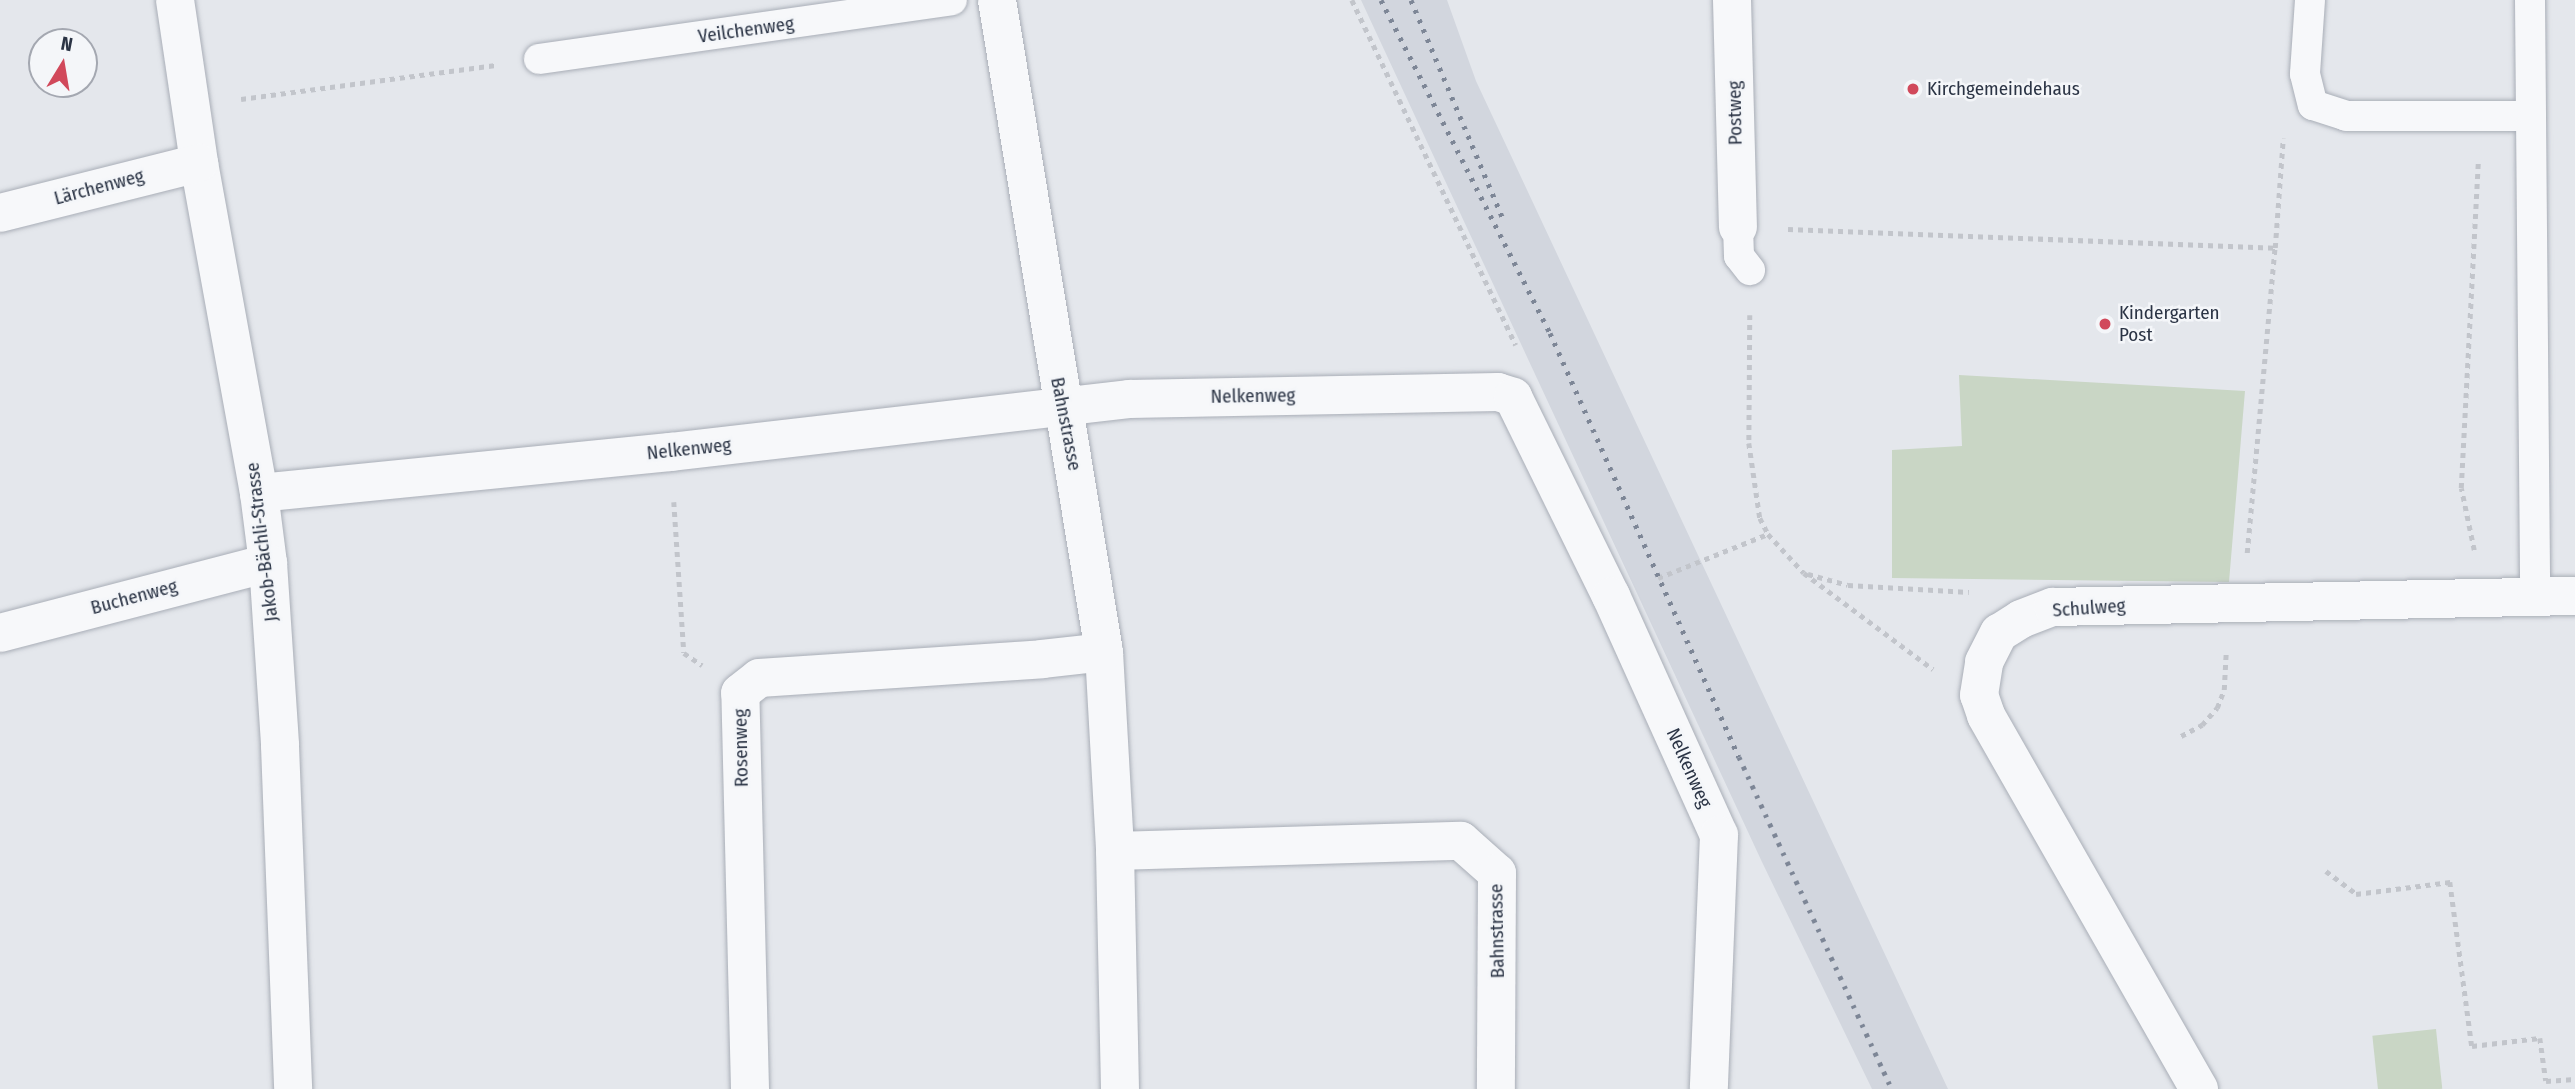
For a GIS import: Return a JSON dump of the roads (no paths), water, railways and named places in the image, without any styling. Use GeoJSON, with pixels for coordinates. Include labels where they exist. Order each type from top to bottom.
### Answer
{"type":"FeatureCollection","features":[{"type":"Feature","properties":{"kind":"street","name":"Jakob-Bächli-Strasse"},"geometry":{"type":"LineString","coordinates":[[175,0],[199,163],[259,493],[268,563],[280,746],[293,1089]]}},
{"type":"Feature","properties":{"kind":"street","name":"Bahnstrasse"},"geometry":{"type":"LineString","coordinates":[[997,0],[1053,356],[1065,407],[1104,652],[1115,851],[1120,1089]]}},
{"type":"Feature","properties":{"kind":"street","name":"Postweg"},"geometry":{"type":"LineString","coordinates":[[1732,0],[1738,227]]}},
{"type":"Feature","properties":{"kind":"street","name":"Lärchenweg"},"geometry":{"type":"LineString","coordinates":[[0,213],[199,163]]}},
{"type":"Feature","properties":{"kind":"street","name":"Nelkenweg"},"geometry":{"type":"LineString","coordinates":[[259,493],[671,452],[1129,398],[1498,392],[1513,397],[1612,596],[1719,835],[1709,1089]]}},
{"type":"Feature","properties":{"kind":"street","name":"Buchenweg"},"geometry":{"type":"LineString","coordinates":[[0,633],[268,563]]}},
{"type":"Feature","properties":{"kind":"street","name":"Schulweg"},"geometry":{"type":"LineString","coordinates":[[2199,1089],[2120,945],[1986,715],[1979,695],[1984,662],[1999,633],[2021,619],[2053,607],[2575,596]]}},
{"type":"Feature","properties":{"kind":"street","name":"Rosenweg"},"geometry":{"type":"LineString","coordinates":[[750,1089],[740,693],[759,678],[1042,659],[1104,652]]}},
{"type":"Feature","properties":{"kind":"street","name":"Bahnstrasse"},"geometry":{"type":"LineString","coordinates":[[1115,851],[1461,841],[1497,873],[1496,1089]]}},
{"type":"Feature","properties":{"kind":"lane","name":"Veilchenweg"},"geometry":{"type":"LineString","coordinates":[[539,60],[952,0]]}},
{"type":"Feature","properties":{"kind":"lane"},"geometry":{"type":"LineString","coordinates":[[2310,0],[2305,74],[2313,105],[2346,116],[2531,116]]}},
{"type":"Feature","properties":{"kind":"lane"},"geometry":{"type":"LineString","coordinates":[[2530,0],[2535,596]]}},
{"type":"Feature","properties":{"kind":"lane"},"geometry":{"type":"LineString","coordinates":[[1738,227],[1739,256],[1750,270]]}},
{"type":"Feature","properties":{"kind":"railway"},"geometry":{"type":"LineString","coordinates":[[1381,0],[1550,333],[1739,757],[1892,1089]]}},
{"type":"Feature","properties":{"kind":"railway"},"geometry":{"type":"LineString","coordinates":[[1411,0],[1504,221]]}},
{"type":"Feature","properties":{"kind":"place","name":"Kirchgemeindehaus"},"geometry":{"type":"Point","coordinates":[1913,89]}},
{"type":"Feature","properties":{"kind":"place","name":"Kindergarten Post"},"geometry":{"type":"Point","coordinates":[2105,324]}}]}
